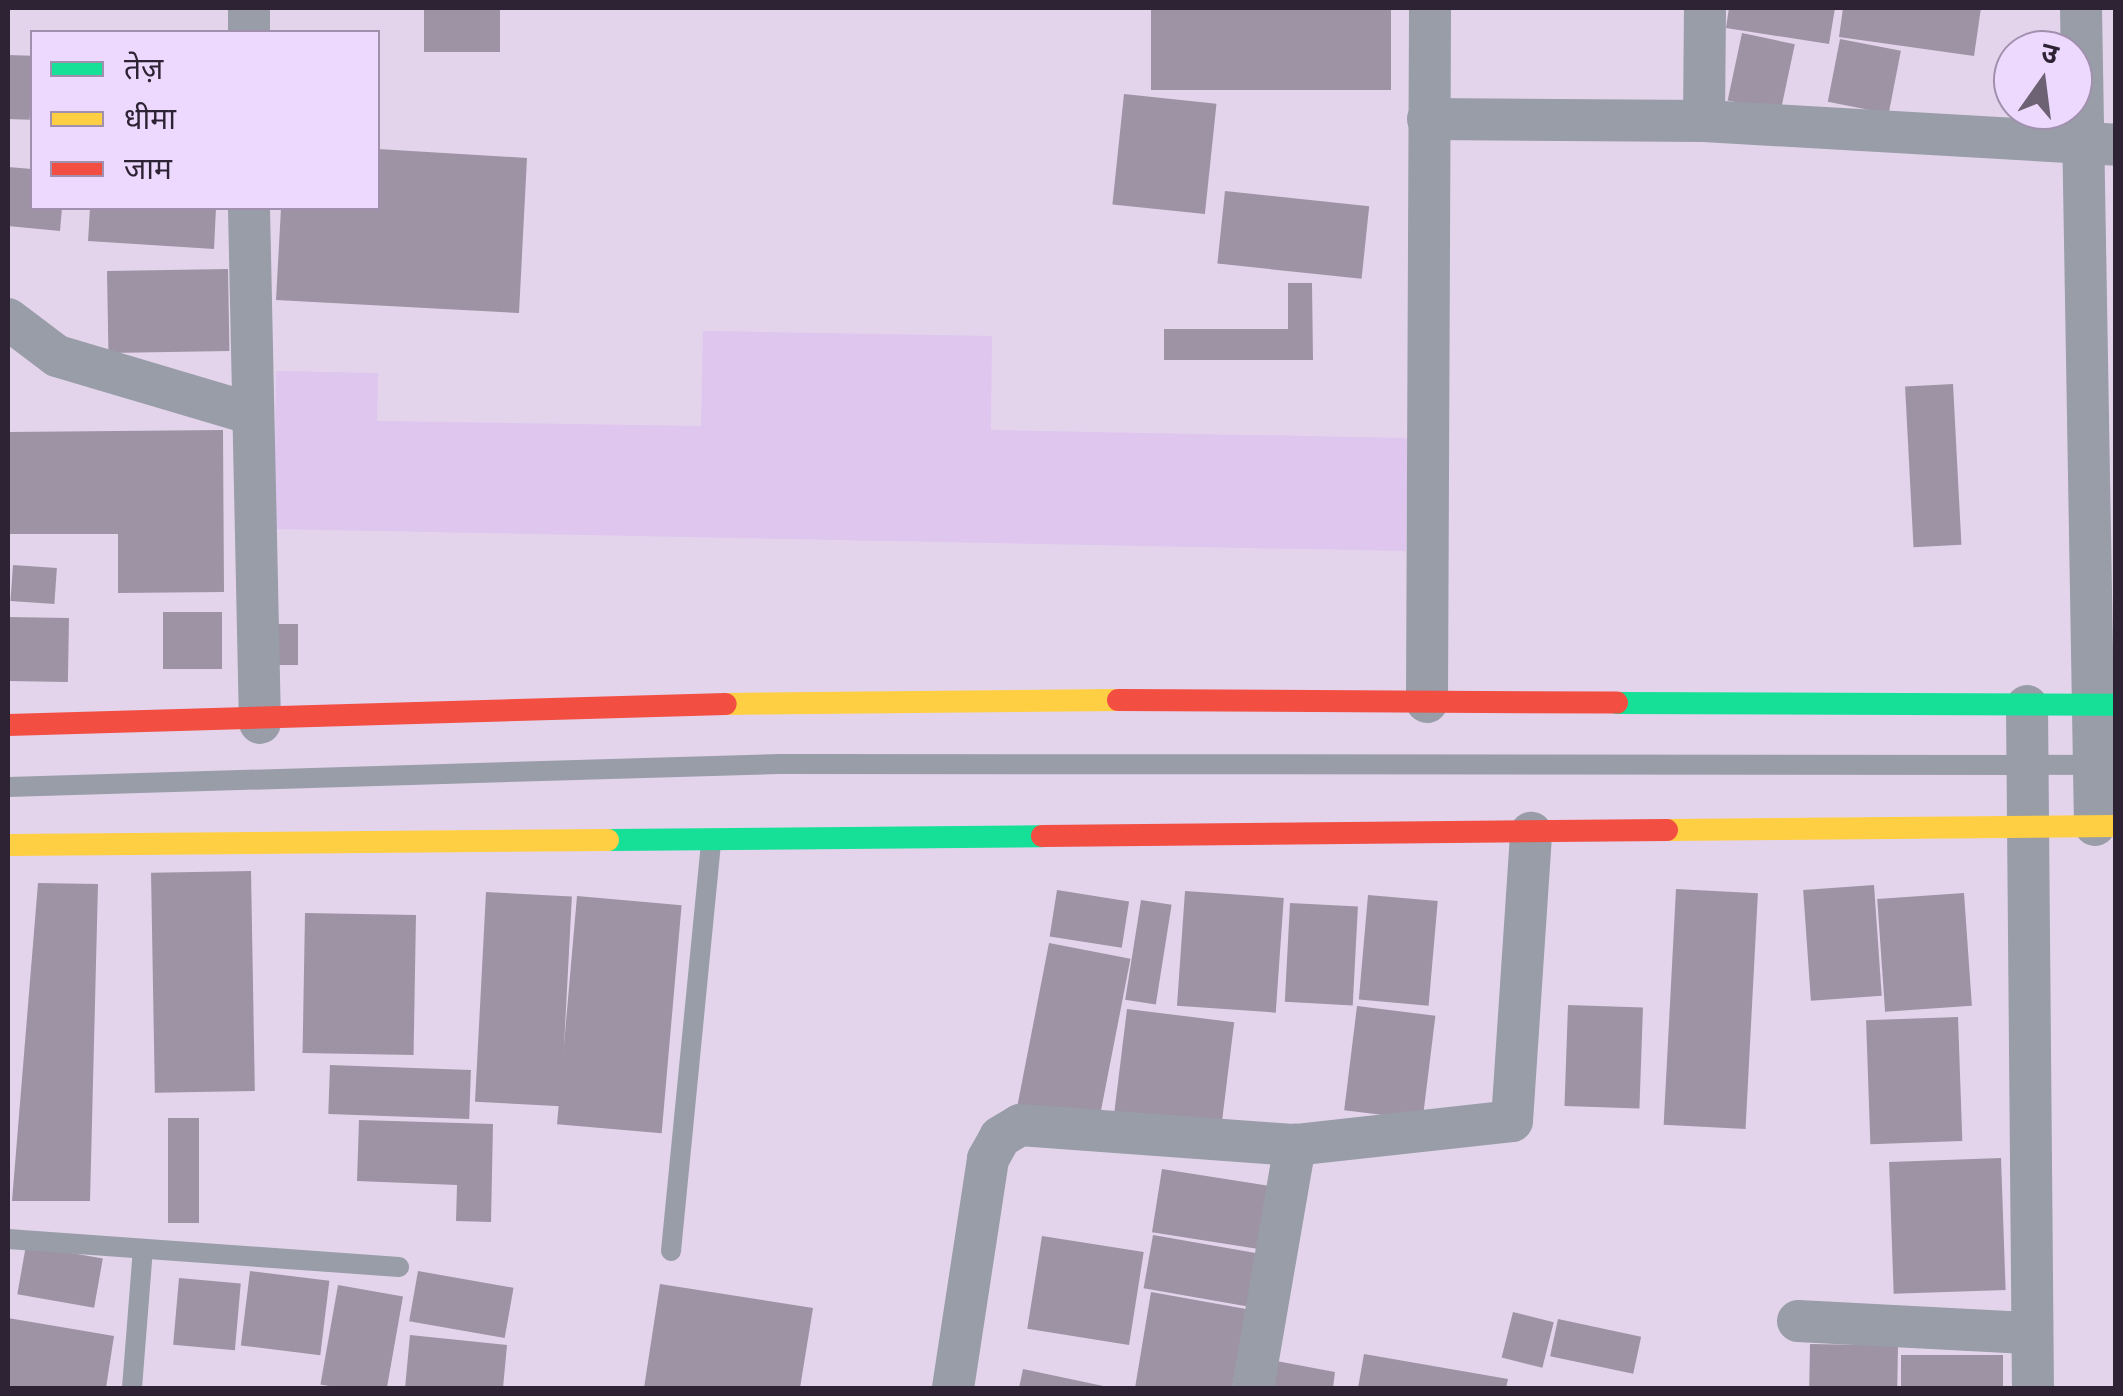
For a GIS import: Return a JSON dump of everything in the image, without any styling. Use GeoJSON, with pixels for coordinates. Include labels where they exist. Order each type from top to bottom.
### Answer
{"type":"FeatureCollection","features":[{"type":"Feature","properties":{"kind":"main road"},"geometry":{"type":"LineString","coordinates":[[8,724],[260,723],[890,699],[2106,705]]}},
{"type":"Feature","properties":{"kind":"main road"},"geometry":{"type":"LineString","coordinates":[[8,844],[711,833],[1530,833],[2105,825]]}},
{"type":"Feature","properties":{"kind":"street"},"geometry":{"type":"LineString","coordinates":[[1427,702],[1430,8]]}},
{"type":"Feature","properties":{"kind":"street"},"geometry":{"type":"LineString","coordinates":[[1704,121],[1705,8]]}},
{"type":"Feature","properties":{"kind":"street"},"geometry":{"type":"LineString","coordinates":[[2082,8],[2098,144],[2105,825]]}},
{"type":"Feature","properties":{"kind":"street"},"geometry":{"type":"LineString","coordinates":[[1428,118],[1704,121],[2098,144]]}},
{"type":"Feature","properties":{"kind":"street"},"geometry":{"type":"LineString","coordinates":[[249,210],[248,412],[260,723]]}},
{"type":"Feature","properties":{"kind":"street"},"geometry":{"type":"LineString","coordinates":[[8,319],[57,356],[248,412]]}},
{"type":"Feature","properties":{"kind":"street"},"geometry":{"type":"LineString","coordinates":[[2027,706],[2027,1333],[2033,1388]]}},
{"type":"Feature","properties":{"kind":"street"},"geometry":{"type":"LineString","coordinates":[[953,1388],[988,1159],[1000,1138],[1020,1126],[1295,1145],[1512,1121],[1530,833]]}},
{"type":"Feature","properties":{"kind":"street"},"geometry":{"type":"LineString","coordinates":[[1253,1388],[1295,1145]]}},
{"type":"Feature","properties":{"kind":"street"},"geometry":{"type":"LineString","coordinates":[[1798,1321],[2027,1333]]}},
{"type":"Feature","properties":{"kind":"lane"},"geometry":{"type":"LineString","coordinates":[[8,787],[799,764],[2106,765]]}},
{"type":"Feature","properties":{"kind":"lane"},"geometry":{"type":"LineString","coordinates":[[671,1251],[711,833]]}},
{"type":"Feature","properties":{"kind":"lane"},"geometry":{"type":"LineString","coordinates":[[8,1240],[399,1267]]}},
{"type":"Feature","properties":{"kind":"lane"},"geometry":{"type":"LineString","coordinates":[[132,1388],[143,1249]]}},
{"type":"Feature","properties":{"kind":"shaded area"},"geometry":{"type":"Polygon","coordinates":[[[703,331],[992,336],[991,430],[1408,438],[1406,551],[274,529],[276,371],[378,373],[377,421],[701,426],[703,331]]]}},
{"type":"Feature","properties":{"kind":"building"},"geometry":{"type":"Polygon","coordinates":[[[424,8],[500,8],[500,52],[424,52],[424,8]]]}},
{"type":"Feature","properties":{"kind":"building"},"geometry":{"type":"Polygon","coordinates":[[[1151,8],[1391,8],[1391,90],[1151,90],[1151,8]]]}},
{"type":"Feature","properties":{"kind":"building"},"geometry":{"type":"Polygon","coordinates":[[[1729,8],[1835,8],[1829,44],[1726,28],[1729,8]]]}},
{"type":"Feature","properties":{"kind":"building"},"geometry":{"type":"Polygon","coordinates":[[[1843,8],[1981,8],[1974,56],[1839,37],[1843,8]]]}},
{"type":"Feature","properties":{"kind":"building"},"geometry":{"type":"Polygon","coordinates":[[[1742,33],[1795,44],[1780,112],[1728,100],[1742,33]]]}},
{"type":"Feature","properties":{"kind":"building"},"geometry":{"type":"Polygon","coordinates":[[[1840,39],[1901,51],[1889,114],[1828,102],[1840,39]]]}},
{"type":"Feature","properties":{"kind":"building"},"geometry":{"type":"Polygon","coordinates":[[[8,55],[30,56],[30,120],[8,119],[8,55]]]}},
{"type":"Feature","properties":{"kind":"building"},"geometry":{"type":"Polygon","coordinates":[[[1124,94],[1216,104],[1205,214],[1112,204],[1124,94]]]}},
{"type":"Feature","properties":{"kind":"building"},"geometry":{"type":"Polygon","coordinates":[[[380,149],[527,158],[519,313],[276,300],[281,210],[380,210],[380,149]]]}},
{"type":"Feature","properties":{"kind":"building"},"geometry":{"type":"Polygon","coordinates":[[[8,167],[30,169],[30,210],[62,210],[60,231],[8,226],[8,167]]]}},
{"type":"Feature","properties":{"kind":"building"},"geometry":{"type":"Polygon","coordinates":[[[1225,191],[1369,206],[1362,279],[1217,264],[1225,191]]]}},
{"type":"Feature","properties":{"kind":"building"},"geometry":{"type":"Polygon","coordinates":[[[90,210],[216,210],[214,249],[88,241],[90,210]]]}},
{"type":"Feature","properties":{"kind":"building"},"geometry":{"type":"Polygon","coordinates":[[[228,269],[229,351],[108,353],[107,271],[228,269]]]}},
{"type":"Feature","properties":{"kind":"building"},"geometry":{"type":"Polygon","coordinates":[[[1288,283],[1312,283],[1313,360],[1164,360],[1164,329],[1288,329],[1288,283]]]}},
{"type":"Feature","properties":{"kind":"building"},"geometry":{"type":"Polygon","coordinates":[[[1953,384],[1961,545],[1913,547],[1905,387],[1953,384]]]}},
{"type":"Feature","properties":{"kind":"building"},"geometry":{"type":"Polygon","coordinates":[[[223,430],[224,592],[118,593],[118,534],[8,534],[8,432],[223,430]]]}},
{"type":"Feature","properties":{"kind":"building"},"geometry":{"type":"Polygon","coordinates":[[[13,565],[57,568],[54,604],[10,601],[13,565]]]}},
{"type":"Feature","properties":{"kind":"building"},"geometry":{"type":"Polygon","coordinates":[[[163,612],[222,612],[222,669],[163,669],[163,612]]]}},
{"type":"Feature","properties":{"kind":"building"},"geometry":{"type":"Polygon","coordinates":[[[8,617],[69,618],[68,682],[8,681],[8,617]]]}},
{"type":"Feature","properties":{"kind":"building"},"geometry":{"type":"Polygon","coordinates":[[[263,624],[298,624],[298,665],[263,665],[263,624]]]}},
{"type":"Feature","properties":{"kind":"building"},"geometry":{"type":"Polygon","coordinates":[[[251,871],[255,1091],[155,1093],[151,873],[251,871]]]}},
{"type":"Feature","properties":{"kind":"building"},"geometry":{"type":"Polygon","coordinates":[[[38,883],[98,884],[90,1201],[12,1201],[38,883]]]}},
{"type":"Feature","properties":{"kind":"building"},"geometry":{"type":"Polygon","coordinates":[[[1874,885],[1882,996],[1811,1001],[1803,890],[1874,885]]]}},
{"type":"Feature","properties":{"kind":"building"},"geometry":{"type":"Polygon","coordinates":[[[1676,889],[1758,893],[1746,1129],[1664,1125],[1676,889]]]}},
{"type":"Feature","properties":{"kind":"building"},"geometry":{"type":"Polygon","coordinates":[[[1057,890],[1129,901],[1122,948],[1050,936],[1057,890]]]}},
{"type":"Feature","properties":{"kind":"building"},"geometry":{"type":"Polygon","coordinates":[[[1185,891],[1284,898],[1276,1013],[1177,1006],[1185,891]]]}},
{"type":"Feature","properties":{"kind":"building"},"geometry":{"type":"Polygon","coordinates":[[[486,892],[572,897],[561,1106],[475,1102],[486,892]]]}},
{"type":"Feature","properties":{"kind":"building"},"geometry":{"type":"Polygon","coordinates":[[[1964,893],[1972,1006],[1885,1012],[1877,899],[1964,893]]]}},
{"type":"Feature","properties":{"kind":"building"},"geometry":{"type":"Polygon","coordinates":[[[1368,895],[1438,901],[1429,1006],[1359,1000],[1368,895]]]}},
{"type":"Feature","properties":{"kind":"building"},"geometry":{"type":"Polygon","coordinates":[[[577,896],[682,905],[662,1133],[557,1124],[577,896]]]}},
{"type":"Feature","properties":{"kind":"building"},"geometry":{"type":"Polygon","coordinates":[[[1141,900],[1172,905],[1156,1005],[1125,1000],[1141,900]]]}},
{"type":"Feature","properties":{"kind":"building"},"geometry":{"type":"Polygon","coordinates":[[[1290,903],[1358,907],[1353,1005],[1285,1002],[1290,903]]]}},
{"type":"Feature","properties":{"kind":"building"},"geometry":{"type":"Polygon","coordinates":[[[305,913],[416,915],[414,1055],[303,1053],[305,913]]]}},
{"type":"Feature","properties":{"kind":"building"},"geometry":{"type":"Polygon","coordinates":[[[1049,943],[1130,959],[1099,1120],[1018,1104],[1049,943]]]}},
{"type":"Feature","properties":{"kind":"building"},"geometry":{"type":"Polygon","coordinates":[[[1568,1005],[1643,1008],[1639,1109],[1564,1106],[1568,1005]]]}},
{"type":"Feature","properties":{"kind":"building"},"geometry":{"type":"Polygon","coordinates":[[[1357,1006],[1435,1016],[1423,1120],[1344,1110],[1357,1006]]]}},
{"type":"Feature","properties":{"kind":"building"},"geometry":{"type":"Polygon","coordinates":[[[1127,1009],[1234,1022],[1221,1131],[1114,1118],[1127,1009]]]}},
{"type":"Feature","properties":{"kind":"building"},"geometry":{"type":"Polygon","coordinates":[[[1958,1017],[1962,1141],[1870,1144],[1866,1020],[1958,1017]]]}},
{"type":"Feature","properties":{"kind":"building"},"geometry":{"type":"Polygon","coordinates":[[[330,1065],[471,1070],[469,1119],[328,1114],[330,1065]]]}},
{"type":"Feature","properties":{"kind":"building"},"geometry":{"type":"Polygon","coordinates":[[[168,1118],[199,1118],[199,1223],[168,1223],[168,1118]]]}},
{"type":"Feature","properties":{"kind":"building"},"geometry":{"type":"Polygon","coordinates":[[[359,1120],[493,1124],[491,1222],[456,1221],[457,1185],[357,1181],[359,1120]]]}},
{"type":"Feature","properties":{"kind":"building"},"geometry":{"type":"Polygon","coordinates":[[[2001,1158],[2006,1290],[1894,1294],[1889,1162],[2001,1158]]]}},
{"type":"Feature","properties":{"kind":"building"},"geometry":{"type":"Polygon","coordinates":[[[1162,1169],[1272,1186],[1262,1250],[1152,1232],[1162,1169]]]}},
{"type":"Feature","properties":{"kind":"building"},"geometry":{"type":"Polygon","coordinates":[[[1153,1235],[1261,1254],[1252,1307],[1144,1288],[1153,1235]]]}},
{"type":"Feature","properties":{"kind":"building"},"geometry":{"type":"Polygon","coordinates":[[[1042,1236],[1144,1252],[1129,1345],[1027,1329],[1042,1236]]]}},
{"type":"Feature","properties":{"kind":"building"},"geometry":{"type":"Polygon","coordinates":[[[26,1245],[103,1259],[94,1308],[17,1294],[26,1245]]]}},
{"type":"Feature","properties":{"kind":"building"},"geometry":{"type":"Polygon","coordinates":[[[250,1271],[329,1281],[320,1355],[241,1345],[250,1271]]]}},
{"type":"Feature","properties":{"kind":"building"},"geometry":{"type":"Polygon","coordinates":[[[418,1271],[514,1288],[505,1338],[409,1321],[418,1271]]]}},
{"type":"Feature","properties":{"kind":"building"},"geometry":{"type":"Polygon","coordinates":[[[179,1278],[241,1283],[235,1350],[173,1345],[179,1278]]]}},
{"type":"Feature","properties":{"kind":"building"},"geometry":{"type":"Polygon","coordinates":[[[660,1284],[813,1308],[800,1388],[644,1388],[660,1284]]]}},
{"type":"Feature","properties":{"kind":"building"},"geometry":{"type":"Polygon","coordinates":[[[338,1285],[403,1296],[387,1388],[320,1384],[338,1285]]]}},
{"type":"Feature","properties":{"kind":"building"},"geometry":{"type":"Polygon","coordinates":[[[1151,1292],[1246,1309],[1232,1388],[1135,1388],[1151,1292]]]}},
{"type":"Feature","properties":{"kind":"building"},"geometry":{"type":"Polygon","coordinates":[[[1513,1312],[1554,1322],[1542,1368],[1502,1358],[1513,1312]]]}},
{"type":"Feature","properties":{"kind":"building"},"geometry":{"type":"Polygon","coordinates":[[[8,1318],[114,1336],[106,1388],[8,1388],[8,1318]]]}},
{"type":"Feature","properties":{"kind":"building"},"geometry":{"type":"Polygon","coordinates":[[[1558,1319],[1641,1337],[1633,1374],[1550,1356],[1558,1319]]]}},
{"type":"Feature","properties":{"kind":"building"},"geometry":{"type":"Polygon","coordinates":[[[410,1335],[507,1345],[503,1388],[405,1388],[410,1335]]]}},
{"type":"Feature","properties":{"kind":"building"},"geometry":{"type":"Polygon","coordinates":[[[1810,1344],[1898,1346],[1897,1388],[1809,1388],[1810,1344]]]}},
{"type":"Feature","properties":{"kind":"building"},"geometry":{"type":"Polygon","coordinates":[[[1364,1354],[1508,1379],[1506,1388],[1358,1388],[1364,1354]]]}},
{"type":"Feature","properties":{"kind":"building"},"geometry":{"type":"Polygon","coordinates":[[[1901,1355],[2003,1355],[2003,1388],[1901,1388],[1901,1355]]]}},
{"type":"Feature","properties":{"kind":"building"},"geometry":{"type":"Polygon","coordinates":[[[1271,1360],[1335,1372],[1333,1388],[1265,1388],[1271,1360]]]}},
{"type":"Feature","properties":{"kind":"building"},"geometry":{"type":"Polygon","coordinates":[[[1023,1369],[1108,1387],[1108,1388],[1019,1388],[1023,1369]]]}},
{"type":"Feature","properties":{"kind":"traffic: fast"},"geometry":{"type":"LineString","coordinates":[[1617,703],[2116,705]]}},
{"type":"Feature","properties":{"kind":"traffic: fast"},"geometry":{"type":"LineString","coordinates":[[608,840],[1042,836]]}},
{"type":"Feature","properties":{"kind":"traffic: slow"},"geometry":{"type":"LineString","coordinates":[[726,704],[1118,700]]}},
{"type":"Feature","properties":{"kind":"traffic: slow"},"geometry":{"type":"LineString","coordinates":[[1667,830],[2116,826]]}},
{"type":"Feature","properties":{"kind":"traffic: slow"},"geometry":{"type":"LineString","coordinates":[[8,845],[608,840]]}},
{"type":"Feature","properties":{"kind":"traffic: jam"},"geometry":{"type":"LineString","coordinates":[[1118,700],[1617,703]]}},
{"type":"Feature","properties":{"kind":"traffic: jam"},"geometry":{"type":"LineString","coordinates":[[8,725],[726,704]]}},
{"type":"Feature","properties":{"kind":"traffic: jam"},"geometry":{"type":"LineString","coordinates":[[1042,836],[1667,830]]}}]}
